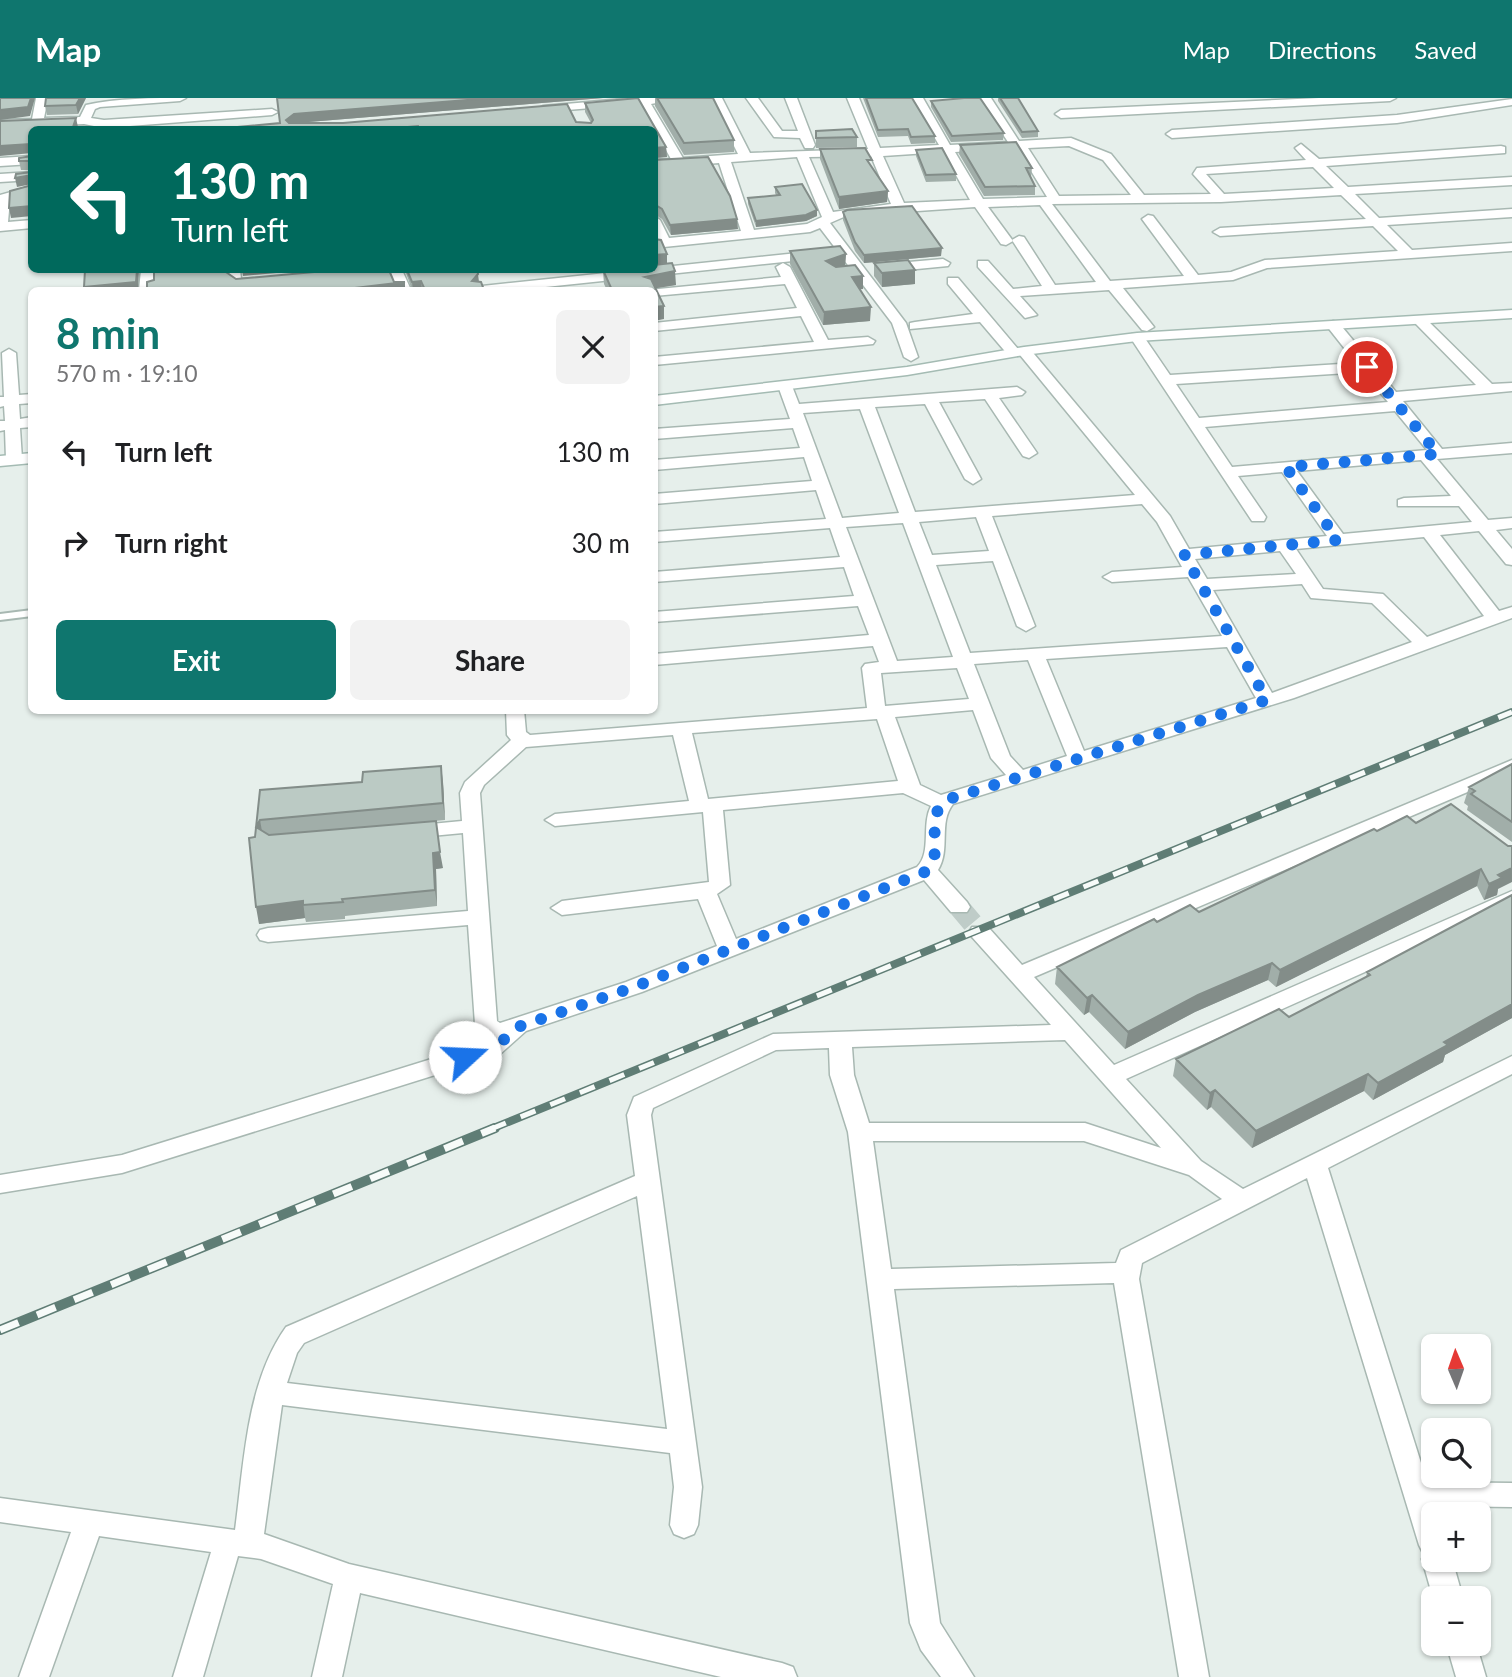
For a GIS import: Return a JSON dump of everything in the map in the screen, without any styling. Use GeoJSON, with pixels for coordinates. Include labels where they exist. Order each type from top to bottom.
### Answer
{"type":"FeatureCollection","features":[{"type":"Feature","properties":{"kind":"street"},"geometry":{"type":"LineString","coordinates":[[37,122],[43,98]]}},
{"type":"Feature","properties":{"kind":"street"},"geometry":{"type":"LineString","coordinates":[[84,120],[90,107],[98,104],[180,98]]}},
{"type":"Feature","properties":{"kind":"street"},"geometry":{"type":"LineString","coordinates":[[272,98],[273,126]]}},
{"type":"Feature","properties":{"kind":"street"},"geometry":{"type":"LineString","coordinates":[[532,106],[576,112],[587,102],[676,98]]}},
{"type":"Feature","properties":{"kind":"street"},"geometry":{"type":"LineString","coordinates":[[716,98],[746,157]]}},
{"type":"Feature","properties":{"kind":"street"},"geometry":{"type":"LineString","coordinates":[[752,98],[778,134],[805,135]]}},
{"type":"Feature","properties":{"kind":"street"},"geometry":{"type":"LineString","coordinates":[[791,98],[805,135],[807,153],[826,220],[853,271],[899,323],[911,357]]}},
{"type":"Feature","properties":{"kind":"street"},"geometry":{"type":"LineString","coordinates":[[853,98],[899,207]]}},
{"type":"Feature","properties":{"kind":"street"},"geometry":{"type":"LineString","coordinates":[[917,98],[978,202],[1051,290]]}},
{"type":"Feature","properties":{"kind":"street"},"geometry":{"type":"LineString","coordinates":[[985,98],[1017,144],[1041,199],[1110,286],[1142,332],[1166,380],[1258,517]]}},
{"type":"Feature","properties":{"kind":"street"},"geometry":{"type":"LineString","coordinates":[[1083,145],[1058,110],[1390,98]]}},
{"type":"Feature","properties":{"kind":"street"},"geometry":{"type":"LineString","coordinates":[[643,99],[679,162]]}},
{"type":"Feature","properties":{"kind":"street"},"geometry":{"type":"LineString","coordinates":[[1172,134],[1397,119],[1512,102]]}},
{"type":"Feature","properties":{"kind":"street"},"geometry":{"type":"LineString","coordinates":[[1270,104],[1293,126]]}},
{"type":"Feature","properties":{"kind":"street"},"geometry":{"type":"LineString","coordinates":[[0,124],[84,120],[104,124],[272,112]]}},
{"type":"Feature","properties":{"kind":"street"},"geometry":{"type":"LineString","coordinates":[[658,164],[807,153],[1062,142],[1083,145],[1107,157],[1141,200]]}},
{"type":"Feature","properties":{"kind":"street"},"geometry":{"type":"LineString","coordinates":[[1301,148],[1409,254]]}},
{"type":"Feature","properties":{"kind":"street"},"geometry":{"type":"LineString","coordinates":[[1221,198],[1199,174],[1201,171],[1501,150]]}},
{"type":"Feature","properties":{"kind":"street"},"geometry":{"type":"LineString","coordinates":[[724,159],[749,235]]}},
{"type":"Feature","properties":{"kind":"street"},"geometry":{"type":"LineString","coordinates":[[0,162],[28,160]]}},
{"type":"Feature","properties":{"kind":"street"},"geometry":{"type":"LineString","coordinates":[[0,178],[28,176]]}},
{"type":"Feature","properties":{"kind":"street"},"geometry":{"type":"LineString","coordinates":[[14,193],[18,177]]}},
{"type":"Feature","properties":{"kind":"street"},"geometry":{"type":"LineString","coordinates":[[660,243],[810,228],[844,212],[899,207],[1041,199],[1221,198],[1512,181]]}},
{"type":"Feature","properties":{"kind":"street"},"geometry":{"type":"LineString","coordinates":[[28,191],[4,198],[1,227],[28,224]]}},
{"type":"Feature","properties":{"kind":"street"},"geometry":{"type":"LineString","coordinates":[[1220,232],[1512,213]]}},
{"type":"Feature","properties":{"kind":"street"},"geometry":{"type":"LineString","coordinates":[[1148,219],[1194,279]]}},
{"type":"Feature","properties":{"kind":"street"},"geometry":{"type":"LineString","coordinates":[[1009,293],[1233,276],[1265,264],[1512,247]]}},
{"type":"Feature","properties":{"kind":"street"},"geometry":{"type":"LineString","coordinates":[[658,272],[845,252]]}},
{"type":"Feature","properties":{"kind":"street"},"geometry":{"type":"LineString","coordinates":[[779,259],[823,345]]}},
{"type":"Feature","properties":{"kind":"street"},"geometry":{"type":"LineString","coordinates":[[853,271],[943,263]]}},
{"type":"Feature","properties":{"kind":"street"},"geometry":{"type":"LineString","coordinates":[[983,264],[1030,315]]}},
{"type":"Feature","properties":{"kind":"street"},"geometry":{"type":"LineString","coordinates":[[551,287],[648,273]]}},
{"type":"Feature","properties":{"kind":"street"},"geometry":{"type":"LineString","coordinates":[[235,281],[271,280]]}},
{"type":"Feature","properties":{"kind":"street"},"geometry":{"type":"LineString","coordinates":[[658,292],[789,280]]}},
{"type":"Feature","properties":{"kind":"street"},"geometry":{"type":"LineString","coordinates":[[953,281],[1166,523],[1267,700]]}},
{"type":"Feature","properties":{"kind":"street"},"geometry":{"type":"LineString","coordinates":[[658,389],[911,357],[1015,349],[1142,332],[1512,304]]}},
{"type":"Feature","properties":{"kind":"street"},"geometry":{"type":"LineString","coordinates":[[658,327],[804,311]]}},
{"type":"Feature","properties":{"kind":"street"},"geometry":{"type":"LineString","coordinates":[[1142,332],[1420,321],[1512,314]]}},
{"type":"Feature","properties":{"kind":"street"},"geometry":{"type":"LineString","coordinates":[[915,326],[983,317]]}},
{"type":"Feature","properties":{"kind":"street"},"geometry":{"type":"LineString","coordinates":[[1420,321],[1488,389]]}},
{"type":"Feature","properties":{"kind":"street"},"geometry":{"type":"LineString","coordinates":[[1333,325],[1395,401],[1462,501],[1512,559]]}},
{"type":"Feature","properties":{"kind":"street"},"geometry":{"type":"LineString","coordinates":[[658,361],[868,341]]}},
{"type":"Feature","properties":{"kind":"street"},"geometry":{"type":"LineString","coordinates":[[658,401],[907,371],[1015,349]]}},
{"type":"Feature","properties":{"kind":"street"},"geometry":{"type":"LineString","coordinates":[[9,353],[5,377],[7,460],[28,458]]}},
{"type":"Feature","properties":{"kind":"street"},"geometry":{"type":"LineString","coordinates":[[1166,380],[1367,367]]}},
{"type":"Feature","properties":{"kind":"street"},"geometry":{"type":"LineString","coordinates":[[785,386],[889,665]]}},
{"type":"Feature","properties":{"kind":"street"},"geometry":{"type":"LineString","coordinates":[[1194,423],[1512,387]]}},
{"type":"Feature","properties":{"kind":"street"},"geometry":{"type":"LineString","coordinates":[[658,434],[866,404],[1017,392]]}},
{"type":"Feature","properties":{"kind":"street"},"geometry":{"type":"LineString","coordinates":[[989,394],[1029,453]]}},
{"type":"Feature","properties":{"kind":"street"},"geometry":{"type":"LineString","coordinates":[[6,401],[28,398]]}},
{"type":"Feature","properties":{"kind":"street"},"geometry":{"type":"LineString","coordinates":[[930,399],[973,479]]}},
{"type":"Feature","properties":{"kind":"street"},"geometry":{"type":"LineString","coordinates":[[866,404],[1001,758],[1019,777]]}},
{"type":"Feature","properties":{"kind":"street"},"geometry":{"type":"LineString","coordinates":[[6,425],[28,422]]}},
{"type":"Feature","properties":{"kind":"street"},"geometry":{"type":"LineString","coordinates":[[1227,472],[1512,448]]}},
{"type":"Feature","properties":{"kind":"street"},"geometry":{"type":"LineString","coordinates":[[658,465],[811,452]]}},
{"type":"Feature","properties":{"kind":"street"},"geometry":{"type":"LineString","coordinates":[[1286,467],[1338,540]]}},
{"type":"Feature","properties":{"kind":"street"},"geometry":{"type":"LineString","coordinates":[[0,475],[28,472]]}},
{"type":"Feature","properties":{"kind":"street"},"geometry":{"type":"LineString","coordinates":[[658,499],[823,485]]}},
{"type":"Feature","properties":{"kind":"street"},"geometry":{"type":"LineString","coordinates":[[658,537],[1147,499]]}},
{"type":"Feature","properties":{"kind":"street"},"geometry":{"type":"LineString","coordinates":[[1404,503],[1462,501]]}},
{"type":"Feature","properties":{"kind":"street"},"geometry":{"type":"LineString","coordinates":[[982,512],[1026,626]]}},
{"type":"Feature","properties":{"kind":"street"},"geometry":{"type":"LineString","coordinates":[[1184,555],[1512,523]]}},
{"type":"Feature","properties":{"kind":"street"},"geometry":{"type":"LineString","coordinates":[[981,704],[522,740],[471,787],[486,1024],[497,1032],[518,1027],[634,987],[927,870],[934,861],[934,816],[942,803],[1267,700],[1504,615],[1427,531]]}},
{"type":"Feature","properties":{"kind":"street"},"geometry":{"type":"LineString","coordinates":[[1284,545],[1306,579],[1321,596],[1377,598],[1424,644]]}},
{"type":"Feature","properties":{"kind":"street"},"geometry":{"type":"LineString","coordinates":[[927,560],[998,556]]}},
{"type":"Feature","properties":{"kind":"street"},"geometry":{"type":"LineString","coordinates":[[658,576],[850,561]]}},
{"type":"Feature","properties":{"kind":"street"},"geometry":{"type":"LineString","coordinates":[[1112,577],[1306,579]]}},
{"type":"Feature","properties":{"kind":"street"},"geometry":{"type":"LineString","coordinates":[[658,617],[864,600]]}},
{"type":"Feature","properties":{"kind":"street"},"geometry":{"type":"LineString","coordinates":[[658,660],[879,640]]}},
{"type":"Feature","properties":{"kind":"street"},"geometry":{"type":"LineString","coordinates":[[942,803],[915,792],[909,786],[880,712],[870,670],[874,667],[1233,641]]}},
{"type":"Feature","properties":{"kind":"street"},"geometry":{"type":"LineString","coordinates":[[1035,654],[1078,759]]}},
{"type":"Feature","properties":{"kind":"street"},"geometry":{"type":"LineString","coordinates":[[515,714],[517,734],[522,740]]}},
{"type":"Feature","properties":{"kind":"street"},"geometry":{"type":"LineString","coordinates":[[562,908],[705,891],[715,888],[722,881],[706,805],[681,728]]}},
{"type":"Feature","properties":{"kind":"street"},"geometry":{"type":"LineString","coordinates":[[1019,975],[1512,766]]}},
{"type":"Feature","properties":{"kind":"street"},"geometry":{"type":"LineString","coordinates":[[555,820],[909,786]]}},
{"type":"Feature","properties":{"kind":"street"},"geometry":{"type":"LineString","coordinates":[[1433,799],[1456,815]]}},
{"type":"Feature","properties":{"kind":"street"},"geometry":{"type":"LineString","coordinates":[[392,833],[472,827]]}},
{"type":"Feature","properties":{"kind":"street"},"geometry":{"type":"LineString","coordinates":[[927,870],[959,907]]}},
{"type":"Feature","properties":{"kind":"street"},"geometry":{"type":"LineString","coordinates":[[705,891],[729,949]]}},
{"type":"Feature","properties":{"kind":"street"},"geometry":{"type":"LineString","coordinates":[[1111,1076],[1512,898]]}},
{"type":"Feature","properties":{"kind":"street"},"geometry":{"type":"LineString","coordinates":[[268,934],[479,917]]}},
{"type":"Feature","properties":{"kind":"street"},"geometry":{"type":"LineString","coordinates":[[980,932],[1193,1166],[1240,1199]]}},
{"type":"Feature","properties":{"kind":"street"},"geometry":{"type":"LineString","coordinates":[[0,1184],[122,1164],[491,1049],[518,1027]]}},
{"type":"Feature","properties":{"kind":"street"},"geometry":{"type":"LineString","coordinates":[[684,1525],[689,1498],[639,1115],[642,1103],[764,1044],[1070,1032]]}},
{"type":"Feature","properties":{"kind":"street"},"geometry":{"type":"LineString","coordinates":[[840,1039],[842,1075],[860,1132],[925,1623],[932,1640],[959,1677]]}},
{"type":"Feature","properties":{"kind":"street"},"geometry":{"type":"LineString","coordinates":[[1194,1677],[1126,1273],[1130,1257],[1137,1251],[1512,1064]]}},
{"type":"Feature","properties":{"kind":"street"},"geometry":{"type":"LineString","coordinates":[[860,1132],[1073,1130],[1193,1166]]}},
{"type":"Feature","properties":{"kind":"street"},"geometry":{"type":"LineString","coordinates":[[1314,1162],[1421,1502]]}},
{"type":"Feature","properties":{"kind":"street"},"geometry":{"type":"LineString","coordinates":[[188,1677],[238,1543],[271,1392],[285,1347],[295,1335],[648,1181]]}},
{"type":"Feature","properties":{"kind":"street"},"geometry":{"type":"LineString","coordinates":[[879,1279],[1126,1273]]}},
{"type":"Feature","properties":{"kind":"street"},"geometry":{"type":"LineString","coordinates":[[271,1392],[683,1443]]}},
{"type":"Feature","properties":{"kind":"street"},"geometry":{"type":"LineString","coordinates":[[1419,1494],[1512,1495]]}},
{"type":"Feature","properties":{"kind":"street"},"geometry":{"type":"LineString","coordinates":[[0,1510],[238,1543],[349,1577],[782,1677]]}},
{"type":"Feature","properties":{"kind":"street"},"geometry":{"type":"LineString","coordinates":[[34,1677],[89,1523]]}},
{"type":"Feature","properties":{"kind":"street"},"geometry":{"type":"LineString","coordinates":[[327,1677],[349,1577]]}},
{"type":"Feature","properties":{"kind":"street"},"geometry":{"type":"LineString","coordinates":[[1465,1656],[1471,1677]]}},
{"type":"Feature","properties":{"kind":"lane"},"geometry":{"type":"LineString","coordinates":[[0,617],[28,614]]}},
{"type":"Feature","properties":{"kind":"building"},"geometry":{"type":"Polygon","coordinates":[[[0,98],[31,98],[28,107],[0,110],[0,98]]]}},
{"type":"Feature","properties":{"kind":"building"},"geometry":{"type":"Polygon","coordinates":[[[46,98],[80,98],[76,105],[45,106],[46,98]]]}},
{"type":"Feature","properties":{"kind":"building"},"geometry":{"type":"Polygon","coordinates":[[[277,98],[492,98],[294,114],[286,120],[289,123],[343,123],[567,104],[576,122],[591,123],[593,120],[585,103],[638,98],[654,126],[248,126],[280,123],[277,98]]]}},
{"type":"Feature","properties":{"kind":"building"},"geometry":{"type":"Polygon","coordinates":[[[657,98],[713,98],[734,140],[684,143],[657,98]]]}},
{"type":"Feature","properties":{"kind":"building"},"geometry":{"type":"Polygon","coordinates":[[[866,98],[912,98],[935,136],[911,137],[908,129],[878,130],[866,98]]]}},
{"type":"Feature","properties":{"kind":"building"},"geometry":{"type":"Polygon","coordinates":[[[980,98],[1004,133],[952,136],[931,101],[980,98]]]}},
{"type":"Feature","properties":{"kind":"building"},"geometry":{"type":"Polygon","coordinates":[[[1000,98],[1018,98],[1038,131],[1022,132],[1000,98]]]}},
{"type":"Feature","properties":{"kind":"building"},"geometry":{"type":"Polygon","coordinates":[[[76,118],[73,126],[28,126],[28,144],[0,146],[0,121],[76,118]]]}},
{"type":"Feature","properties":{"kind":"building"},"geometry":{"type":"Polygon","coordinates":[[[852,129],[857,137],[816,138],[816,131],[852,129]]]}},
{"type":"Feature","properties":{"kind":"building"},"geometry":{"type":"Polygon","coordinates":[[[658,133],[666,147],[658,148],[658,133]]]}},
{"type":"Feature","properties":{"kind":"building"},"geometry":{"type":"Polygon","coordinates":[[[1016,142],[1032,168],[1026,168],[1035,186],[985,187],[960,145],[1016,142]]]}},
{"type":"Feature","properties":{"kind":"building"},"geometry":{"type":"Polygon","coordinates":[[[865,148],[872,160],[867,160],[888,191],[839,197],[820,149],[865,148]]]}},
{"type":"Feature","properties":{"kind":"building"},"geometry":{"type":"Polygon","coordinates":[[[942,148],[956,174],[926,175],[916,150],[942,148]]]}},
{"type":"Feature","properties":{"kind":"building"},"geometry":{"type":"Polygon","coordinates":[[[28,157],[28,161],[19,161],[19,158],[28,157]]]}},
{"type":"Feature","properties":{"kind":"building"},"geometry":{"type":"Polygon","coordinates":[[[708,157],[730,196],[737,219],[670,225],[658,206],[658,160],[708,157]]]}},
{"type":"Feature","properties":{"kind":"building"},"geometry":{"type":"Polygon","coordinates":[[[28,172],[28,176],[15,178],[16,174],[28,172]]]}},
{"type":"Feature","properties":{"kind":"building"},"geometry":{"type":"Polygon","coordinates":[[[802,184],[817,210],[806,215],[756,221],[748,198],[780,195],[775,187],[802,184]]]}},
{"type":"Feature","properties":{"kind":"building"},"geometry":{"type":"Polygon","coordinates":[[[28,186],[28,206],[9,208],[10,191],[28,186]]]}},
{"type":"Feature","properties":{"kind":"building"},"geometry":{"type":"Polygon","coordinates":[[[912,206],[942,248],[864,255],[855,242],[843,212],[847,210],[912,206]]]}},
{"type":"Feature","properties":{"kind":"building"},"geometry":{"type":"Polygon","coordinates":[[[658,240],[661,240],[667,254],[658,255],[658,240]]]}},
{"type":"Feature","properties":{"kind":"building"},"geometry":{"type":"Polygon","coordinates":[[[840,246],[846,254],[826,261],[836,267],[855,265],[863,276],[852,277],[871,307],[824,312],[790,251],[840,246]]]}},
{"type":"Feature","properties":{"kind":"building"},"geometry":{"type":"Polygon","coordinates":[[[908,260],[915,270],[882,273],[874,263],[908,260]]]}},
{"type":"Feature","properties":{"kind":"building"},"geometry":{"type":"Polygon","coordinates":[[[672,263],[675,271],[645,277],[651,279],[655,287],[611,287],[604,273],[658,273],[658,265],[672,263]]]}},
{"type":"Feature","properties":{"kind":"building"},"geometry":{"type":"Polygon","coordinates":[[[85,273],[137,273],[136,282],[84,287],[85,273]]]}},
{"type":"Feature","properties":{"kind":"building"},"geometry":{"type":"Polygon","coordinates":[[[154,273],[227,273],[236,279],[303,273],[390,273],[394,282],[405,282],[363,287],[147,287],[147,282],[154,280],[154,273]]]}},
{"type":"Feature","properties":{"kind":"building"},"geometry":{"type":"Polygon","coordinates":[[[408,273],[478,273],[472,281],[481,282],[483,287],[424,287],[421,281],[412,282],[408,273]]]}},
{"type":"Feature","properties":{"kind":"building"},"geometry":{"type":"Polygon","coordinates":[[[658,294],[664,306],[658,307],[658,294]]]}},
{"type":"Feature","properties":{"kind":"building"},"geometry":{"type":"Polygon","coordinates":[[[1512,764],[1512,822],[1471,794],[1475,791],[1469,787],[1512,764]]]}},
{"type":"Feature","properties":{"kind":"building"},"geometry":{"type":"Polygon","coordinates":[[[441,766],[443,803],[260,820],[256,827],[260,790],[362,782],[363,772],[441,766]]]}},
{"type":"Feature","properties":{"kind":"building"},"geometry":{"type":"Polygon","coordinates":[[[1451,804],[1508,846],[1512,846],[1512,868],[1498,875],[1502,878],[1489,884],[1481,869],[1280,970],[1272,963],[1198,995],[1128,1032],[1092,995],[1087,998],[1057,967],[1154,919],[1157,922],[1190,905],[1199,912],[1374,829],[1377,831],[1407,816],[1416,823],[1451,804]]]}},
{"type":"Feature","properties":{"kind":"building"},"geometry":{"type":"Polygon","coordinates":[[[436,821],[440,852],[433,853],[435,890],[342,899],[343,902],[303,905],[303,901],[256,907],[249,838],[255,837],[256,827],[269,835],[436,821]]]}},
{"type":"Feature","properties":{"kind":"building"},"geometry":{"type":"Polygon","coordinates":[[[1512,895],[1512,1004],[1444,1042],[1448,1045],[1378,1083],[1368,1074],[1256,1131],[1215,1090],[1210,1093],[1176,1059],[1279,1009],[1289,1017],[1512,895]]]}},
{"type":"Feature","properties":{"kind":"tunnel"},"geometry":{"type":"LineString","coordinates":[[959,907],[980,932]]}},
{"type":"Feature","properties":{"kind":"railway"},"geometry":{"type":"LineString","coordinates":[[491,1129],[1512,712]]}},
{"type":"Feature","properties":{"kind":"railway"},"geometry":{"type":"LineString","coordinates":[[0,1330],[495,1128]]}},
{"type":"Feature","properties":{"kind":"route"},"geometry":{"type":"LineString","coordinates":[[465,1057],[491,1049],[518,1027],[634,987],[925,872],[934,861],[934,816],[938,806],[946,800],[1267,700],[1184,555],[1338,540],[1286,467],[1438,454],[1367,367]]}}]}
